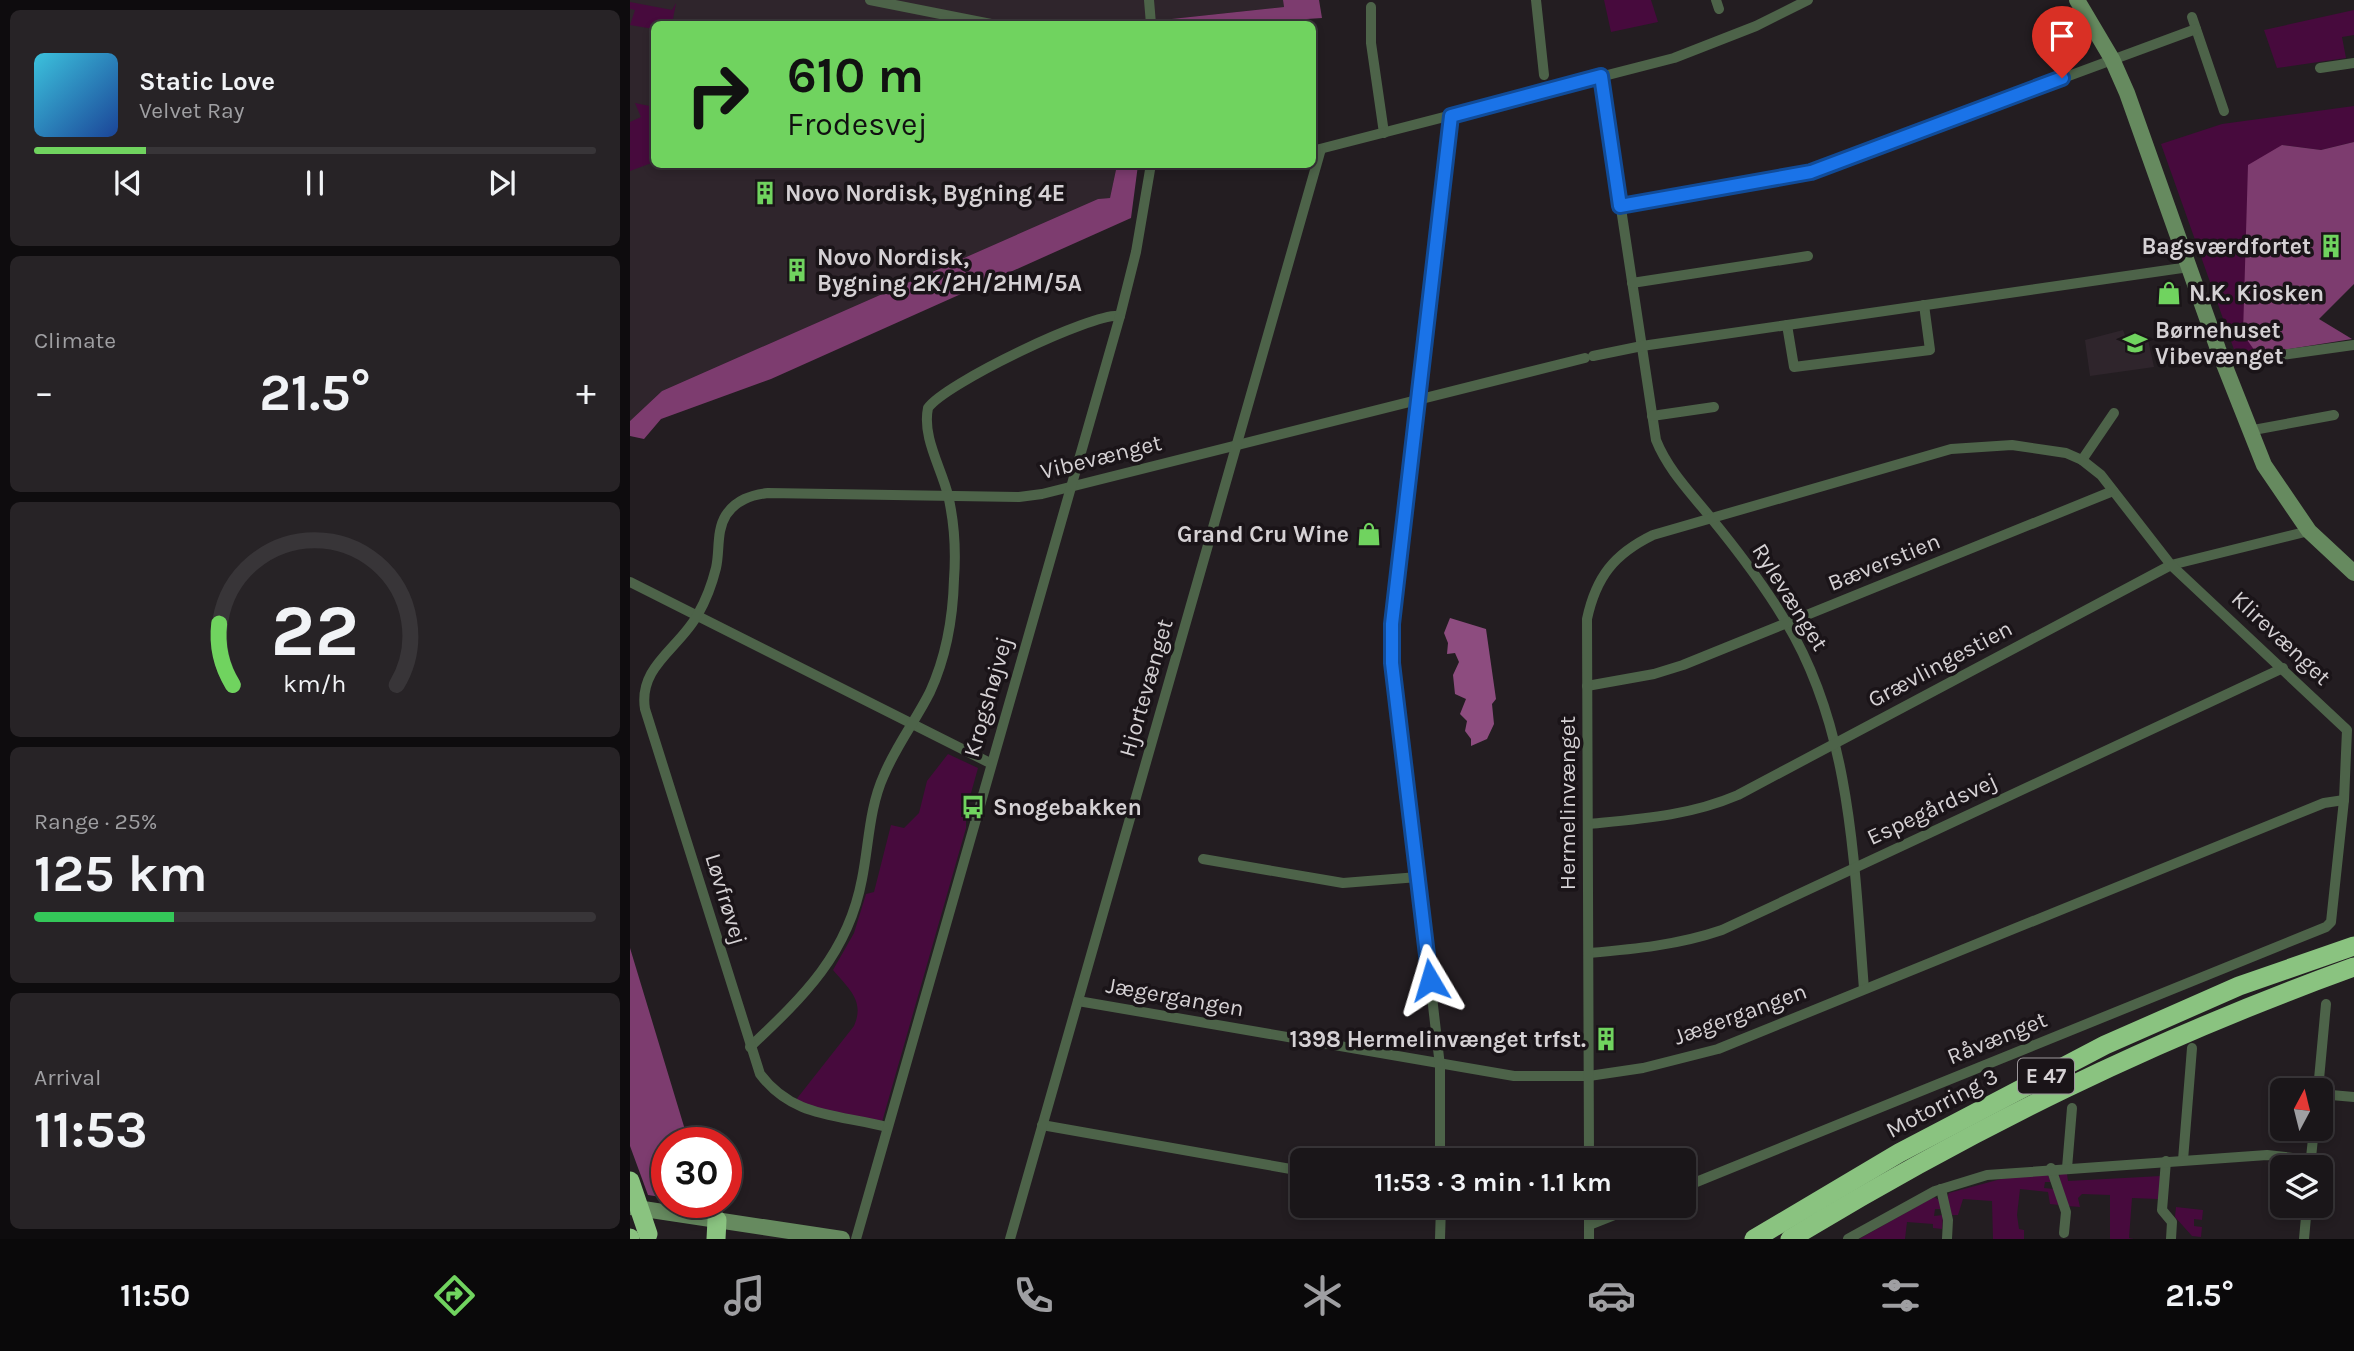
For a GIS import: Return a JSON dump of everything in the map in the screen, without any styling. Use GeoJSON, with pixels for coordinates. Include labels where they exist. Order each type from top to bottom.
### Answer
{"type":"FeatureCollection","features":[{"type":"Feature","properties":{"kind":"highway","name":"Motorring 3"},"geometry":{"type":"LineString","coordinates":[[1754,1239],[1899,1153],[2105,1045],[2239,986],[2354,946]]}},
{"type":"Feature","properties":{"kind":"highway","name":"Motorring 3"},"geometry":{"type":"LineString","coordinates":[[1790,1239],[1906,1168],[2035,1102],[2158,1044],[2261,1000],[2354,967]]}},
{"type":"Feature","properties":{"kind":"highway"},"geometry":{"type":"LineString","coordinates":[[630,1181],[639,1238]]}},
{"type":"Feature","properties":{"kind":"street"},"geometry":{"type":"LineString","coordinates":[[870,0],[975,21]]}},
{"type":"Feature","properties":{"kind":"street"},"geometry":{"type":"LineString","coordinates":[[1149,0],[1151,21]]}},
{"type":"Feature","properties":{"kind":"street"},"geometry":{"type":"LineString","coordinates":[[1536,0],[1544,75]]}},
{"type":"Feature","properties":{"kind":"street"},"geometry":{"type":"LineString","coordinates":[[1317,150],[1684,54],[1756,26],[1808,0]]}},
{"type":"Feature","properties":{"kind":"street"},"geometry":{"type":"LineString","coordinates":[[2077,0],[2112,60],[2248,431],[2277,487],[2309,531],[2354,573]]}},
{"type":"Feature","properties":{"kind":"street"},"geometry":{"type":"LineString","coordinates":[[1371,8],[1371,43],[1384,133]]}},
{"type":"Feature","properties":{"kind":"street"},"geometry":{"type":"LineString","coordinates":[[2192,17],[2224,111]]}},
{"type":"Feature","properties":{"kind":"street"},"geometry":{"type":"LineString","coordinates":[[1620,206],[1811,172],[2196,29]]}},
{"type":"Feature","properties":{"kind":"street"},"geometry":{"type":"LineString","coordinates":[[2320,68],[2354,63]]}},
{"type":"Feature","properties":{"kind":"street","name":"Rylevænget"},"geometry":{"type":"LineString","coordinates":[[1601,76],[1652,416],[1662,454],[1761,583],[1788,624],[1815,679],[1836,743],[1854,869],[1864,989]]}},
{"type":"Feature","properties":{"kind":"street"},"geometry":{"type":"LineString","coordinates":[[1440,1148],[1440,1066],[1391,642],[1451,116]]}},
{"type":"Feature","properties":{"kind":"street","name":"Krogshøjvej"},"geometry":{"type":"LineString","coordinates":[[856,1239],[1119,316],[1136,252],[1150,168]]}},
{"type":"Feature","properties":{"kind":"street","name":"Hjortevænget"},"geometry":{"type":"LineString","coordinates":[[1010,1239],[1237,444],[1312,168]]}},
{"type":"Feature","properties":{"kind":"street"},"geometry":{"type":"LineString","coordinates":[[1632,283],[1808,256]]}},
{"type":"Feature","properties":{"kind":"street","name":"Vibevænget"},"geometry":{"type":"LineString","coordinates":[[698,615],[716,566],[723,522],[731,509],[748,497],[768,493],[1019,497],[1642,346],[2189,267]]}},
{"type":"Feature","properties":{"kind":"street"},"geometry":{"type":"LineString","coordinates":[[1787,325],[1794,368],[1930,350],[1924,305]]}},
{"type":"Feature","properties":{"kind":"street"},"geometry":{"type":"LineString","coordinates":[[750,1047],[794,1006],[836,954],[856,906],[874,802],[883,777],[930,691],[948,638],[955,570],[948,497],[927,428],[926,416],[932,402],[968,378],[1023,350],[1104,316],[1119,316]]}},
{"type":"Feature","properties":{"kind":"street"},"geometry":{"type":"LineString","coordinates":[[2223,363],[2354,345]]}},
{"type":"Feature","properties":{"kind":"street"},"geometry":{"type":"LineString","coordinates":[[1652,416],[1714,407]]}},
{"type":"Feature","properties":{"kind":"street"},"geometry":{"type":"LineString","coordinates":[[2082,460],[2114,413]]}},
{"type":"Feature","properties":{"kind":"street"},"geometry":{"type":"LineString","coordinates":[[2248,431],[2334,415]]}},
{"type":"Feature","properties":{"kind":"street","name":"Klirevænget"},"geometry":{"type":"LineString","coordinates":[[1712,519],[1951,449],[2012,444],[2049,449],[2082,460],[2101,475],[2171,565],[2347,730],[2334,914],[2326,927]]}},
{"type":"Feature","properties":{"kind":"street","name":"Bæverstien"},"geometry":{"type":"LineString","coordinates":[[1587,685],[1654,674],[1788,624],[2113,491]]}},
{"type":"Feature","properties":{"kind":"street","name":"Hermelinvænget"},"geometry":{"type":"LineString","coordinates":[[1589,1148],[1587,619],[1592,594],[1604,571],[1617,557],[1643,540],[1712,519]]}},
{"type":"Feature","properties":{"kind":"street","name":"Grævlingestien"},"geometry":{"type":"LineString","coordinates":[[1588,824],[1671,816],[1707,808],[1738,795],[2171,565],[2309,531]]}},
{"type":"Feature","properties":{"kind":"street"},"geometry":{"type":"LineString","coordinates":[[630,582],[990,764]]}},
{"type":"Feature","properties":{"kind":"street","name":"Løvfrøvej"},"geometry":{"type":"LineString","coordinates":[[698,615],[651,670],[643,697],[750,1047],[760,1074],[776,1094],[790,1103],[804,1110],[887,1127]]}},
{"type":"Feature","properties":{"kind":"street","name":"Espegårdsvej"},"geometry":{"type":"LineString","coordinates":[[1589,953],[1689,941],[1722,930],[2283,668]]}},
{"type":"Feature","properties":{"kind":"street","name":"Jægergangen"},"geometry":{"type":"LineString","coordinates":[[1078,1001],[1440,1066],[1514,1076],[1589,1076],[1643,1068],[1718,1049],[2324,803],[2344,800]]}},
{"type":"Feature","properties":{"kind":"street"},"geometry":{"type":"LineString","coordinates":[[1203,859],[1343,883],[1418,877]]}},
{"type":"Feature","properties":{"kind":"street","name":"Råvænget"},"geometry":{"type":"LineString","coordinates":[[1696,1182],[2326,927]]}},
{"type":"Feature","properties":{"kind":"street"},"geometry":{"type":"LineString","coordinates":[[2320,1078],[2326,1004]]}},
{"type":"Feature","properties":{"kind":"street"},"geometry":{"type":"LineString","coordinates":[[2183,1160],[2192,1048]]}},
{"type":"Feature","properties":{"kind":"street"},"geometry":{"type":"LineString","coordinates":[[2333,1094],[2354,1097]]}},
{"type":"Feature","properties":{"kind":"street"},"geometry":{"type":"LineString","coordinates":[[2067,1168],[2072,1108]]}},
{"type":"Feature","properties":{"kind":"street"},"geometry":{"type":"LineString","coordinates":[[1042,1125],[1290,1169]]}},
{"type":"Feature","properties":{"kind":"street"},"geometry":{"type":"LineString","coordinates":[[1848,1239],[1941,1189],[1987,1175],[2051,1168],[2270,1156]]}},
{"type":"Feature","properties":{"kind":"street"},"geometry":{"type":"LineString","coordinates":[[2166,1161],[2162,1210],[2172,1222],[2171,1239]]}},
{"type":"Feature","properties":{"kind":"street"},"geometry":{"type":"LineString","coordinates":[[2051,1168],[2066,1212],[2064,1233]]}},
{"type":"Feature","properties":{"kind":"street"},"geometry":{"type":"LineString","coordinates":[[1941,1189],[1948,1220],[1947,1239]]}},
{"type":"Feature","properties":{"kind":"street"},"geometry":{"type":"LineString","coordinates":[[630,1207],[716,1229],[842,1239]]}},
{"type":"Feature","properties":{"kind":"street"},"geometry":{"type":"LineString","coordinates":[[1440,1239],[1441,1218]]}},
{"type":"Feature","properties":{"kind":"street"},"geometry":{"type":"LineString","coordinates":[[1589,1218],[1589,1239]]}},
{"type":"Feature","properties":{"kind":"street"},"geometry":{"type":"LineString","coordinates":[[1589,1225],[1607,1218]]}},
{"type":"Feature","properties":{"kind":"street"},"geometry":{"type":"LineString","coordinates":[[2304,1239],[2306,1218]]}},
{"type":"Feature","properties":{"kind":"shaded area"},"geometry":{"type":"Polygon","coordinates":[[[630,0],[1283,0],[1284,7],[1160,21],[651,21],[651,168],[1116,168],[1110,198],[1098,199],[662,391],[630,421],[630,0]]]}},
{"type":"Feature","properties":{"kind":"shaded area"},"geometry":{"type":"Polygon","coordinates":[[[1283,0],[1319,0],[1322,18],[1278,21],[1162,21],[1162,20],[1284,7],[1283,0]]]}},
{"type":"Feature","properties":{"kind":"shaded area"},"geometry":{"type":"Polygon","coordinates":[[[1604,0],[1651,0],[1658,22],[1611,32],[1604,0]]]}},
{"type":"Feature","properties":{"kind":"shaded area"},"geometry":{"type":"Polygon","coordinates":[[[630,2],[672,10],[676,3],[673,21],[651,21],[651,28],[630,25],[635,10],[630,9],[630,2]]]}},
{"type":"Feature","properties":{"kind":"shaded area"},"geometry":{"type":"Polygon","coordinates":[[[2354,10],[2354,35],[2342,37],[2346,58],[2277,68],[2264,30],[2354,10]]]}},
{"type":"Feature","properties":{"kind":"shaded area"},"geometry":{"type":"Polygon","coordinates":[[[635,103],[651,106],[651,163],[630,171],[630,122],[641,117],[635,103]]]}},
{"type":"Feature","properties":{"kind":"shaded area"},"geometry":{"type":"Polygon","coordinates":[[[2354,106],[2354,142],[2321,150],[2282,145],[2257,354],[2237,358],[2161,144],[2222,124],[2354,106]]]}},
{"type":"Feature","properties":{"kind":"shaded area"},"geometry":{"type":"Polygon","coordinates":[[[2354,142],[2354,284],[2319,319],[2352,339],[2257,354],[2243,334],[2248,165],[2282,145],[2321,150],[2354,142]]]}},
{"type":"Feature","properties":{"kind":"shaded area"},"geometry":{"type":"Polygon","coordinates":[[[1116,168],[1138,168],[1131,218],[771,379],[661,419],[644,439],[630,436],[630,421],[662,391],[1098,199],[1110,198],[1116,168]]]}},
{"type":"Feature","properties":{"kind":"shaded area"},"geometry":{"type":"Polygon","coordinates":[[[2123,330],[2126,338],[2147,335],[2154,367],[2090,376],[2085,340],[2123,330]]]}},
{"type":"Feature","properties":{"kind":"shaded area"},"geometry":{"type":"Polygon","coordinates":[[[1450,618],[1486,629],[1496,699],[1492,704],[1494,724],[1487,739],[1471,746],[1471,739],[1465,731],[1467,721],[1460,714],[1466,699],[1455,694],[1453,675],[1459,662],[1455,653],[1447,654],[1448,643],[1444,633],[1450,618]]]}},
{"type":"Feature","properties":{"kind":"shaded area"},"geometry":{"type":"Polygon","coordinates":[[[948,754],[978,768],[966,811],[966,828],[882,1122],[819,1110],[795,1101],[854,1026],[858,1009],[854,996],[833,970],[854,933],[866,894],[874,892],[891,825],[904,828],[919,813],[927,781],[948,754]]]}},
{"type":"Feature","properties":{"kind":"shaded area"},"geometry":{"type":"Polygon","coordinates":[[[630,948],[684,1127],[651,1127],[651,1195],[648,1195],[630,1146],[630,948]]]}},
{"type":"Feature","properties":{"kind":"shaded area"},"geometry":{"type":"Polygon","coordinates":[[[2046,1173],[2052,1182],[2045,1182],[2044,1188],[2054,1189],[2059,1205],[2050,1204],[2048,1192],[2020,1189],[2017,1215],[2019,1229],[2024,1230],[2024,1239],[1993,1239],[1992,1201],[1963,1199],[1958,1215],[1952,1215],[1947,1198],[1949,1193],[2001,1179],[2046,1173]]]}},
{"type":"Feature","properties":{"kind":"shaded area"},"geometry":{"type":"Polygon","coordinates":[[[2061,1173],[2067,1174],[2068,1181],[2161,1176],[2158,1199],[2132,1198],[2129,1238],[2134,1239],[2110,1239],[2110,1195],[2082,1194],[2078,1198],[2080,1207],[2068,1206],[2059,1176],[2061,1173]]]}},
{"type":"Feature","properties":{"kind":"shaded area"},"geometry":{"type":"Polygon","coordinates":[[[1934,1197],[1939,1200],[1941,1209],[1935,1209],[1934,1216],[1943,1215],[1942,1229],[1933,1228],[1933,1224],[1907,1222],[1905,1239],[1859,1239],[1934,1197]]]}},
{"type":"Feature","properties":{"kind":"shaded area"},"geometry":{"type":"Polygon","coordinates":[[[2176,1207],[2203,1210],[2202,1220],[2194,1219],[2194,1226],[2202,1227],[2201,1237],[2192,1236],[2175,1217],[2176,1207]]]}},
{"type":"Feature","properties":{"kind":"place","name":"Novo Nordisk, Bygning 4E"},"geometry":{"type":"Point","coordinates":[765,193]}},
{"type":"Feature","properties":{"kind":"place","name":"Bagsværdfortet"},"geometry":{"type":"Point","coordinates":[2331,246]}},
{"type":"Feature","properties":{"kind":"place","name":"Novo Nordisk, Bygning 2K/2H/2HM/5A"},"geometry":{"type":"Point","coordinates":[797,270]}},
{"type":"Feature","properties":{"kind":"place","name":"N.K. Kiosken"},"geometry":{"type":"Point","coordinates":[2169,293]}},
{"type":"Feature","properties":{"kind":"place","name":"Børnehuset Vibevænget"},"geometry":{"type":"Point","coordinates":[2135,343]}},
{"type":"Feature","properties":{"kind":"place","name":"Grand Cru Wine"},"geometry":{"type":"Point","coordinates":[1369,534]}},
{"type":"Feature","properties":{"kind":"place","name":"Snogebakken"},"geometry":{"type":"Point","coordinates":[973,807]}},
{"type":"Feature","properties":{"kind":"place","name":"1398 Hermelinvænget trfst."},"geometry":{"type":"Point","coordinates":[1606,1039]}},
{"type":"Feature","properties":{"kind":"route"},"geometry":{"type":"LineString","coordinates":[[1430,980],[1392,663],[1392,624],[1451,116],[1601,76],[1620,206],[1811,172],[2062,78]]}}]}
